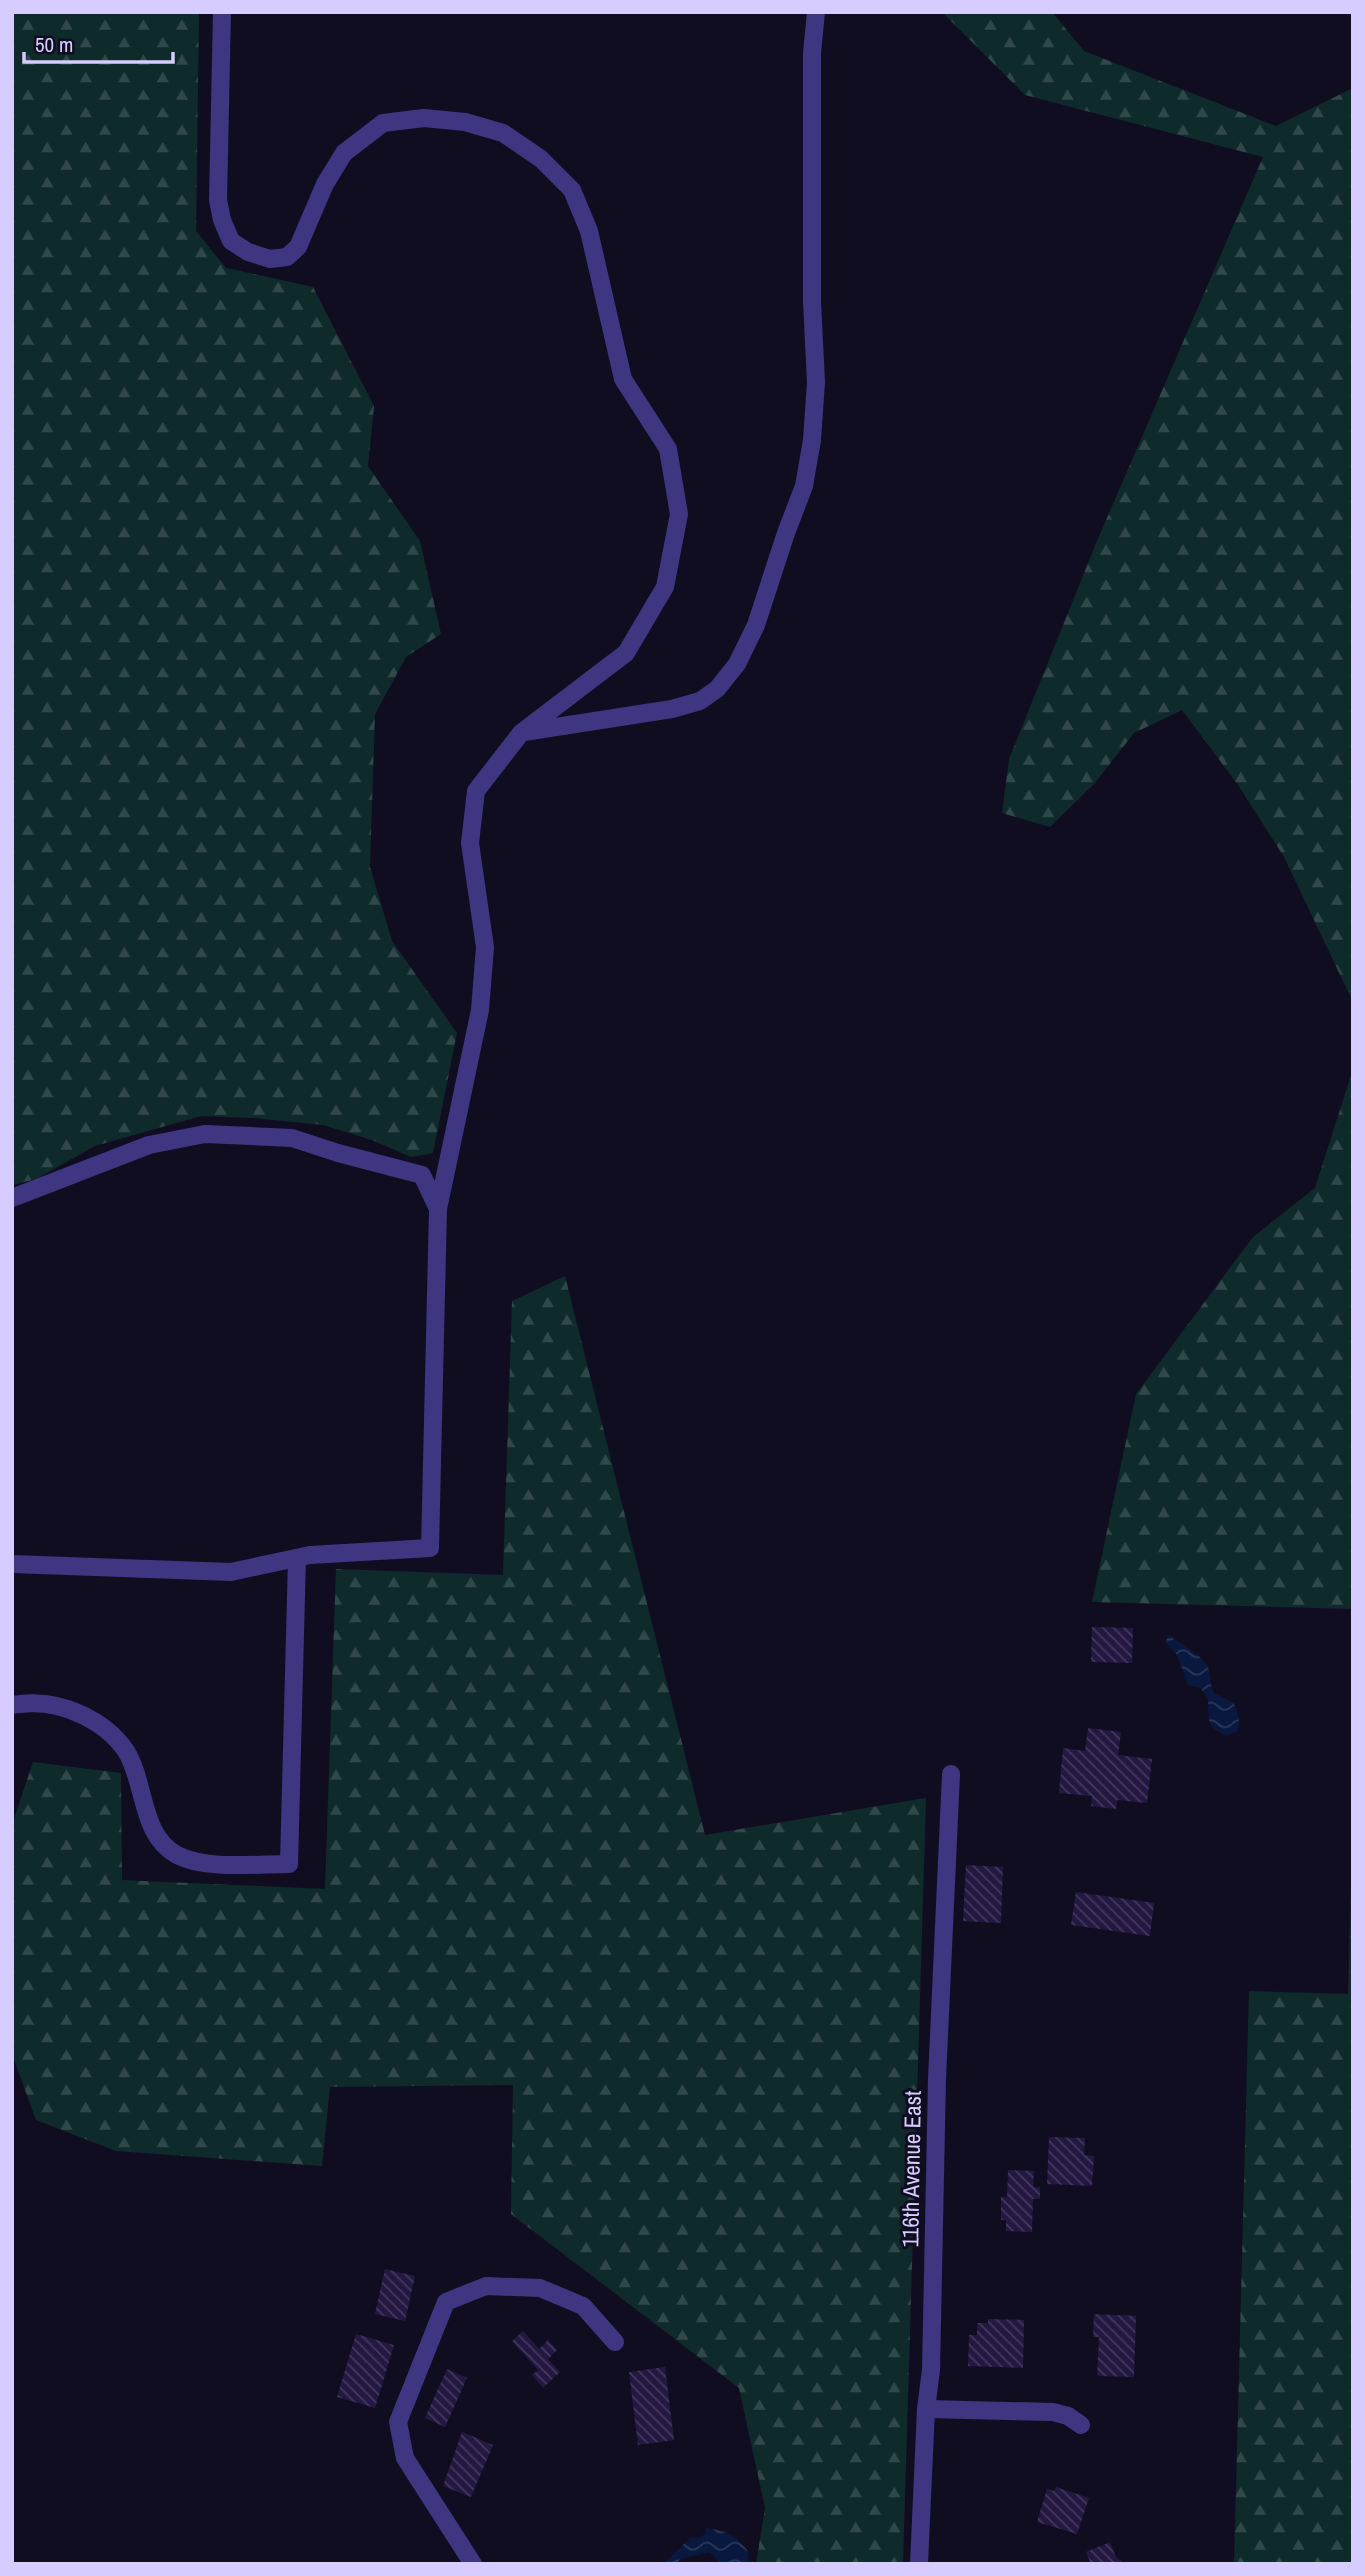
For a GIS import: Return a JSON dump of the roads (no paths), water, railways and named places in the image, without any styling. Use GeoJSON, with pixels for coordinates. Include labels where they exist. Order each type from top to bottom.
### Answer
{"type":"FeatureCollection","features":[{"type":"Feature","properties":{"kind":"street"},"geometry":{"type":"LineString","coordinates":[[12,1564],[231,1572],[310,1555],[429,1548],[438,1209],[480,1010],[485,947],[470,843],[476,791],[520,733],[626,653],[665,587],[680,514],[668,449],[623,379],[589,231],[572,190],[541,159],[503,133],[465,122],[424,118],[383,123],[344,153],[325,184],[298,247],[287,257],[270,259],[248,252],[232,241],[222,220],[218,200],[222,12]]}},
{"type":"Feature","properties":{"kind":"street"},"geometry":{"type":"LineString","coordinates":[[520,733],[671,709],[700,701],[717,689],[737,664],[756,625],[804,486],[812,440],[816,382],[812,302],[812,53],[816,12]]}},
{"type":"Feature","properties":{"kind":"street"},"geometry":{"type":"LineString","coordinates":[[12,1198],[149,1145],[205,1134],[292,1139],[422,1175],[438,1209]]}},
{"type":"Feature","properties":{"kind":"street"},"geometry":{"type":"LineString","coordinates":[[12,1705],[60,1705],[84,1716],[115,1737],[127,1752],[154,1830],[175,1854],[208,1864],[289,1864],[297,1558]]}},
{"type":"Feature","properties":{"kind":"street","name":"116th Avenue East"},"geometry":{"type":"LineString","coordinates":[[919,2564],[926,2409],[931,2370],[937,2079],[951,1774]]}},
{"type":"Feature","properties":{"kind":"street"},"geometry":{"type":"LineString","coordinates":[[473,2564],[405,2458],[398,2422],[446,2302],[486,2286],[540,2288],[583,2306],[615,2343]]}},
{"type":"Feature","properties":{"kind":"street"},"geometry":{"type":"LineString","coordinates":[[926,2409],[1053,2412],[1068,2416],[1082,2425]]}},
{"type":"Feature","properties":{"kind":"water"},"geometry":{"type":"Polygon","coordinates":[[[1169,1635],[1198,1655],[1207,1665],[1214,1693],[1234,1703],[1239,1718],[1238,1731],[1226,1736],[1213,1728],[1209,1720],[1208,1699],[1201,1688],[1188,1685],[1177,1655],[1165,1642],[1169,1635]]]}},
{"type":"Feature","properties":{"kind":"water"},"geometry":{"type":"Polygon","coordinates":[[[706,2528],[725,2532],[739,2541],[748,2551],[748,2564],[721,2564],[710,2552],[680,2559],[677,2564],[663,2564],[690,2538],[699,2538],[705,2534],[706,2528]]]}}]}
